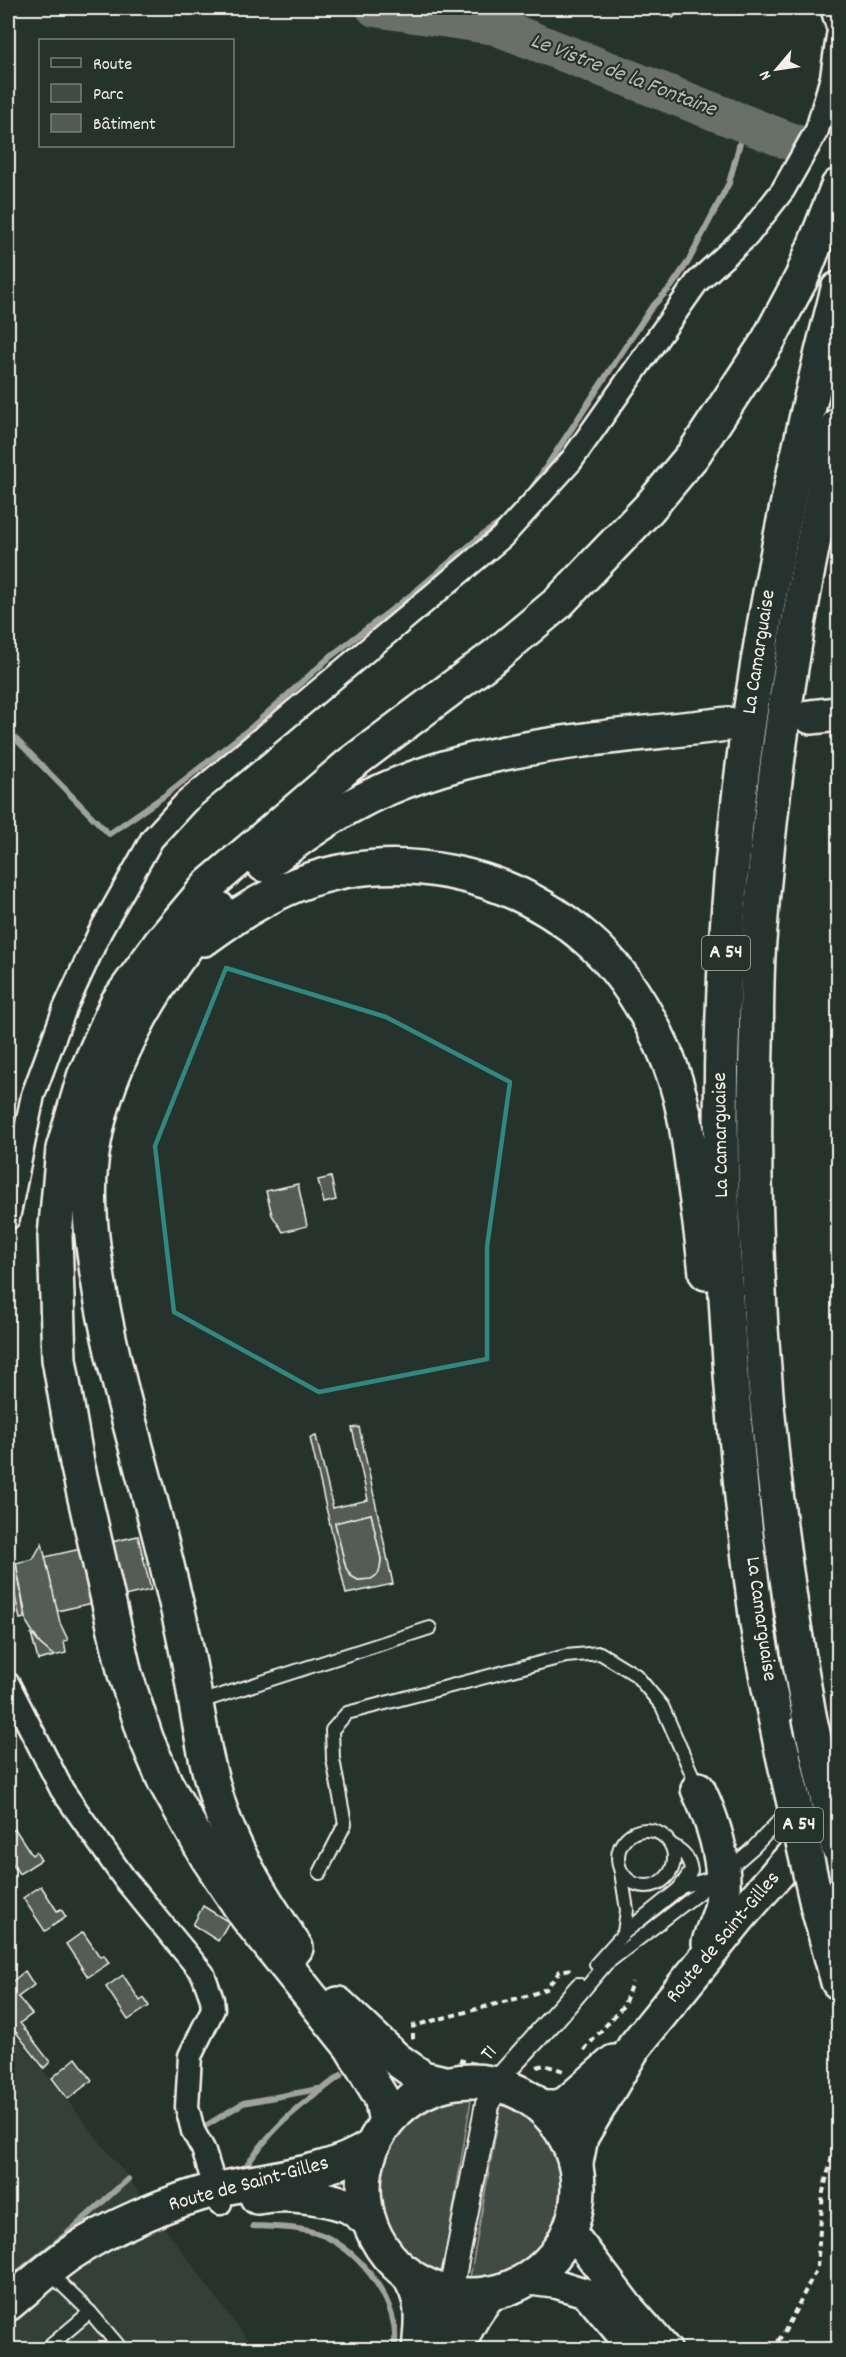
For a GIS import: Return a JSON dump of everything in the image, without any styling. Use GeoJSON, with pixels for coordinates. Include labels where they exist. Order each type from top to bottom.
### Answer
{"type":"FeatureCollection","features":[{"type":"Feature","properties":{"kind":"main road"},"geometry":{"type":"LineString","coordinates":[[379,2134],[406,2102],[445,2083],[471,2080],[519,2091],[543,2107],[563,2132],[576,2163],[578,2197],[570,2230],[552,2259],[526,2280],[490,2294],[450,2293],[425,2284],[397,2265],[380,2244],[369,2221],[364,2188],[365,2170],[379,2134],[381,2097],[351,2047],[247,1917],[207,1857],[165,1782],[125,1674],[77,1463],[58,1359],[56,1236],[63,1149],[84,1077],[117,1003],[162,940],[209,885],[349,765],[496,656],[558,603],[649,508],[693,455],[768,341],[802,277],[838,186]]}},
{"type":"Feature","properties":{"kind":"main road","name":"La Camarguaise"},"geometry":{"type":"LineString","coordinates":[[838,289],[791,480],[768,597],[736,827],[726,951],[721,1066],[720,1175],[734,1405],[757,1626],[781,1746],[817,1904],[838,1982]]}},
{"type":"Feature","properties":{"kind":"main road","name":"La Camarguaise"},"geometry":{"type":"LineString","coordinates":[[838,425],[790,662],[770,819],[759,943],[754,1115],[756,1229],[763,1375],[775,1496],[792,1619],[809,1715],[838,1847]]}},
{"type":"Feature","properties":{"kind":"main road"},"geometry":{"type":"LineString","coordinates":[[790,662],[813,628],[838,516]]}},
{"type":"Feature","properties":{"kind":"main road"},"geometry":{"type":"LineString","coordinates":[[266,838],[316,808],[386,772],[467,745],[568,728],[729,717],[512,752],[423,775],[386,790],[331,818],[232,891],[203,925],[156,991],[131,1032],[112,1076],[93,1144],[88,1194],[92,1245],[110,1346],[170,1578],[212,1784],[224,1820],[241,1859],[285,1931],[333,1999],[396,2059],[423,2078],[445,2083]]}},
{"type":"Feature","properties":{"kind":"main road"},"geometry":{"type":"LineString","coordinates":[[183,954],[246,910],[298,884],[354,870],[416,867],[448,870],[477,878],[528,898],[582,934],[609,961],[638,1000],[652,1024],[677,1084],[686,1118],[705,1267],[723,1450],[757,1626]]}},
{"type":"Feature","properties":{"kind":"main road"},"geometry":{"type":"LineString","coordinates":[[698,1789],[711,1816],[722,1875],[722,1904],[705,1959]]}},
{"type":"Feature","properties":{"kind":"main road","name":"Route de Saint-Gilles"},"geometry":{"type":"LineString","coordinates":[[576,2163],[581,2137],[634,2047],[763,1890],[820,1793]]}},
{"type":"Feature","properties":{"kind":"main road","name":"Route de Saint-Gilles"},"geometry":{"type":"LineString","coordinates":[[543,2107],[557,2107],[566,2104],[608,2066],[634,2047]]}},
{"type":"Feature","properties":{"kind":"main road","name":"Route de Saint-Gilles"},"geometry":{"type":"LineString","coordinates":[[8,2304],[69,2254],[106,2232],[147,2213],[218,2197],[327,2166],[361,2154],[379,2134]]}},
{"type":"Feature","properties":{"kind":"main road","name":"Route de Saint-Gilles"},"geometry":{"type":"LineString","coordinates":[[8,2321],[77,2264],[117,2242],[218,2197],[298,2196],[348,2205],[369,2221]]}},
{"type":"Feature","properties":{"kind":"main road"},"geometry":{"type":"LineString","coordinates":[[407,2273],[416,2288],[420,2301],[422,2316],[419,2349]]}},
{"type":"Feature","properties":{"kind":"main road"},"geometry":{"type":"LineString","coordinates":[[459,2349],[460,2342],[478,2309],[490,2294]]}},
{"type":"Feature","properties":{"kind":"street"},"geometry":{"type":"LineString","coordinates":[[832,8],[838,27]]}},
{"type":"Feature","properties":{"kind":"street"},"geometry":{"type":"LineString","coordinates":[[8,1218],[33,1095],[65,1008],[100,932],[152,839],[186,802],[502,537],[571,461],[697,282],[748,235],[783,190],[817,130],[832,77],[838,36]]}},
{"type":"Feature","properties":{"kind":"street"},"geometry":{"type":"LineString","coordinates":[[8,1684],[62,1790],[124,1878],[203,1974],[213,2009],[190,2056],[187,2106],[193,2131],[203,2149],[218,2197]]}},
{"type":"Feature","properties":{"kind":"street"},"geometry":{"type":"LineString","coordinates":[[570,2230],[629,2307],[667,2349]]}},
{"type":"Feature","properties":{"kind":"street"},"geometry":{"type":"LineString","coordinates":[[526,2280],[557,2284],[585,2293],[634,2349]]}},
{"type":"Feature","properties":{"kind":"lane"},"geometry":{"type":"LineString","coordinates":[[196,1703],[430,1628]]}},
{"type":"Feature","properties":{"kind":"lane"},"geometry":{"type":"LineString","coordinates":[[320,1873],[345,1824],[333,1759],[332,1730],[347,1713],[566,1656],[600,1653],[636,1675],[662,1706],[698,1789]]}},
{"type":"Feature","properties":{"kind":"lane","name":"T1"},"geometry":{"type":"LineString","coordinates":[[496,2084],[556,2023],[606,1964],[722,1875],[820,1793],[831,1767]]}},
{"type":"Feature","properties":{"kind":"lane"},"geometry":{"type":"LineString","coordinates":[[606,1964],[681,1887],[691,1871],[689,1860],[684,1853],[658,1832],[649,1829],[631,1834],[619,1849],[627,1910],[624,1933]]}},
{"type":"Feature","properties":{"kind":"lane"},"geometry":{"type":"LineString","coordinates":[[620,1868],[631,1882],[649,1886],[658,1884],[671,1872],[675,1863],[672,1845]]}},
{"type":"Feature","properties":{"kind":"lane","name":"T1"},"geometry":{"type":"LineString","coordinates":[[445,2349],[450,2293],[482,2103],[624,1933],[681,1887],[722,1875]]}},
{"type":"Feature","properties":{"kind":"lane"},"geometry":{"type":"LineString","coordinates":[[57,2280],[90,2312],[118,2345],[112,2349]]}},
{"type":"Feature","properties":{"kind":"lane","name":"T1"},"geometry":{"type":"LineString","coordinates":[[434,2349],[450,2293]]}},
{"type":"Feature","properties":{"kind":"lane"},"geometry":{"type":"LineString","coordinates":[[45,2349],[90,2312]]}},
{"type":"Feature","properties":{"kind":"path"},"geometry":{"type":"LineString","coordinates":[[413,2040],[413,2026],[530,1995],[546,1989],[560,1971],[571,1969]]}},
{"type":"Feature","properties":{"kind":"path"},"geometry":{"type":"LineString","coordinates":[[581,2055],[624,2005],[632,1982]]}},
{"type":"Feature","properties":{"kind":"path"},"geometry":{"type":"LineString","coordinates":[[534,2068],[544,2065],[566,2071]]}},
{"type":"Feature","properties":{"kind":"path"},"geometry":{"type":"LineString","coordinates":[[772,2349],[785,2331],[817,2268],[823,2192],[836,2140],[838,2141]]}},
{"type":"Feature","properties":{"kind":"highlighted area"},"geometry":{"type":"Polygon","coordinates":[[[226,968],[386,1017],[510,1082],[487,1247],[487,1359],[319,1392],[174,1312],[155,1146],[226,968]]]}},
{"type":"Feature","properties":{"kind":"shaded area"},"geometry":{"type":"Polygon","coordinates":[[[8,2026],[124,2172],[254,2349],[8,2349],[8,2026]]]}},
{"type":"Feature","properties":{"kind":"green space"},"geometry":{"type":"Polygon","coordinates":[[[472,2094],[442,2277],[410,2260],[388,2231],[382,2214],[379,2178],[382,2160],[389,2143],[399,2128],[413,2115],[434,2103],[472,2094]]]}},
{"type":"Feature","properties":{"kind":"green space"},"geometry":{"type":"Polygon","coordinates":[[[502,2099],[530,2115],[545,2132],[556,2151],[563,2171],[565,2192],[562,2213],[555,2232],[542,2250],[525,2266],[505,2276],[469,2283],[502,2099]]]}},
{"type":"Feature","properties":{"kind":"building"},"geometry":{"type":"Polygon","coordinates":[[[662,8],[683,8],[673,18],[662,8]]]}},
{"type":"Feature","properties":{"kind":"building"},"geometry":{"type":"Polygon","coordinates":[[[331,1177],[336,1200],[324,1203],[318,1180],[331,1177]]]}},
{"type":"Feature","properties":{"kind":"building"},"geometry":{"type":"Polygon","coordinates":[[[298,1184],[307,1226],[283,1232],[272,1215],[266,1191],[298,1184]]]}},
{"type":"Feature","properties":{"kind":"building"},"geometry":{"type":"Polygon","coordinates":[[[359,1427],[393,1584],[346,1594],[310,1438],[316,1436],[333,1508],[368,1500],[352,1428],[359,1427]],[[371,1514],[335,1523],[346,1568],[351,1576],[358,1580],[371,1579],[378,1574],[381,1559],[371,1514]]]}},
{"type":"Feature","properties":{"kind":"building"},"geometry":{"type":"Polygon","coordinates":[[[371,1514],[381,1559],[380,1568],[378,1574],[371,1579],[358,1580],[351,1576],[346,1568],[335,1523],[371,1514]]]}},
{"type":"Feature","properties":{"kind":"building"},"geometry":{"type":"Polygon","coordinates":[[[138,1536],[151,1590],[57,1611],[45,1557],[138,1536]]]}},
{"type":"Feature","properties":{"kind":"building"},"geometry":{"type":"Polygon","coordinates":[[[42,1543],[60,1623],[68,1640],[64,1641],[66,1653],[54,1656],[40,1644],[27,1623],[16,1563],[33,1559],[42,1543]]]}},
{"type":"Feature","properties":{"kind":"building"},"geometry":{"type":"Polygon","coordinates":[[[16,1563],[25,1618],[20,1619],[8,1565],[16,1563]]]}},
{"type":"Feature","properties":{"kind":"building"},"geometry":{"type":"Polygon","coordinates":[[[31,1633],[40,1644],[54,1656],[38,1660],[31,1633]]]}},
{"type":"Feature","properties":{"kind":"building"},"geometry":{"type":"Polygon","coordinates":[[[15,1829],[32,1855],[36,1852],[41,1860],[19,1874],[8,1857],[8,1834],[15,1829]]]}},
{"type":"Feature","properties":{"kind":"building"},"geometry":{"type":"Polygon","coordinates":[[[41,1886],[57,1911],[61,1909],[66,1917],[45,1931],[23,1898],[41,1886]]]}},
{"type":"Feature","properties":{"kind":"building"},"geometry":{"type":"Polygon","coordinates":[[[203,1906],[229,1922],[218,1941],[193,1925],[203,1906]]]}},
{"type":"Feature","properties":{"kind":"building"},"geometry":{"type":"Polygon","coordinates":[[[83,1932],[100,1957],[104,1955],[109,1963],[88,1977],[66,1944],[83,1932]]]}},
{"type":"Feature","properties":{"kind":"building"},"geometry":{"type":"Polygon","coordinates":[[[25,1971],[34,1985],[18,1997],[32,2014],[20,2023],[50,2062],[44,2068],[8,2022],[8,1985],[25,1971]]]}},
{"type":"Feature","properties":{"kind":"building"},"geometry":{"type":"Polygon","coordinates":[[[123,1975],[140,2001],[144,1998],[149,2006],[128,2020],[106,1987],[123,1975]]]}},
{"type":"Feature","properties":{"kind":"building"},"geometry":{"type":"Polygon","coordinates":[[[76,2058],[92,2080],[68,2099],[52,2078],[76,2058]]]}},
{"type":"Feature","properties":{"kind":"waterway","name":"Le Vistre de la Fontaine"},"geometry":{"type":"LineString","coordinates":[[375,8],[495,26],[797,144]]}},
{"type":"Feature","properties":{"kind":"waterway"},"geometry":{"type":"LineString","coordinates":[[533,487],[651,308],[671,287],[688,262],[729,183],[745,124]]}},
{"type":"Feature","properties":{"kind":"waterway"},"geometry":{"type":"LineString","coordinates":[[8,731],[109,834],[164,796],[253,726],[331,656],[410,596],[482,535],[505,520]]}},
{"type":"Feature","properties":{"kind":"waterway"},"geometry":{"type":"LineString","coordinates":[[207,2125],[243,2103],[324,2088],[341,2075]]}},
{"type":"Feature","properties":{"kind":"waterway"},"geometry":{"type":"LineString","coordinates":[[244,2169],[279,2125],[323,2089]]}},
{"type":"Feature","properties":{"kind":"waterway"},"geometry":{"type":"LineString","coordinates":[[8,2280],[68,2233],[128,2179]]}},
{"type":"Feature","properties":{"kind":"waterway"},"geometry":{"type":"LineString","coordinates":[[253,2226],[314,2232],[337,2243],[351,2254],[376,2282],[385,2298],[395,2333],[394,2350]]}}]}
